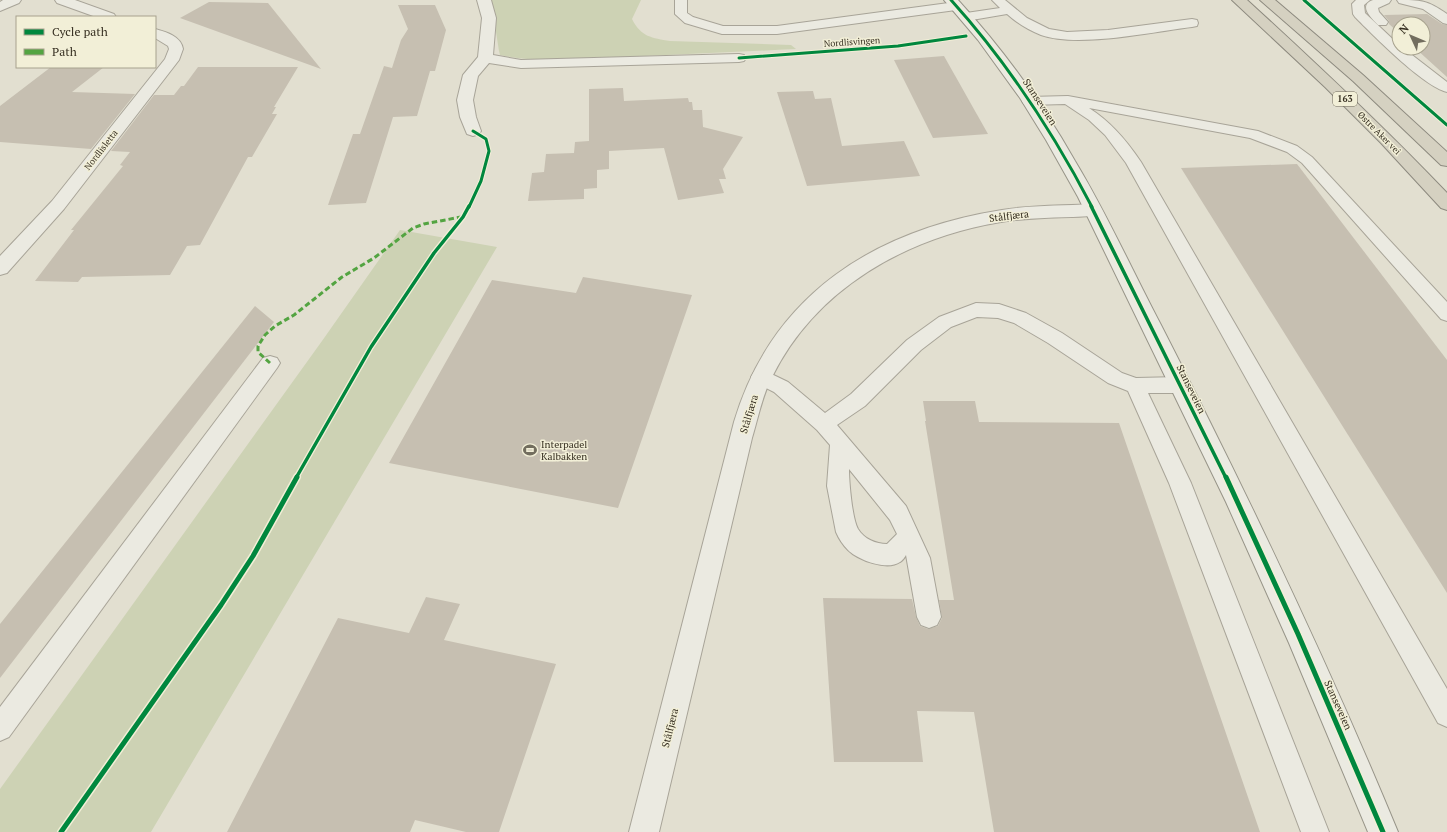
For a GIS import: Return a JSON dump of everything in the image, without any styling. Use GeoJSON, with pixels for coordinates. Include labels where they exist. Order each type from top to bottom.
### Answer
{"type":"FeatureCollection","features":[{"type":"Feature","properties":{"kind":"highway","name":"Østre Aker vei"},"geometry":{"type":"LineString","coordinates":[[1239,0],[1336,90],[1387,140],[1447,204]]}},
{"type":"Feature","properties":{"kind":"highway","name":"163"},"geometry":{"type":"LineString","coordinates":[[1267,0],[1358,78],[1447,161]]}},
{"type":"Feature","properties":{"kind":"street"},"geometry":{"type":"LineString","coordinates":[[0,8],[14,0]]}},
{"type":"Feature","properties":{"kind":"street"},"geometry":{"type":"LineString","coordinates":[[62,0],[106,16]]}},
{"type":"Feature","properties":{"kind":"street"},"geometry":{"type":"LineString","coordinates":[[473,131],[468,117],[465,100],[471,75],[485,58],[489,18],[484,0]]}},
{"type":"Feature","properties":{"kind":"street","name":"Stanseveien"},"geometry":{"type":"LineString","coordinates":[[958,7],[1030,100],[1068,162],[1180,385],[1252,534],[1355,764],[1383,832]]}},
{"type":"Feature","properties":{"kind":"street","name":"Nordlisletta"},"geometry":{"type":"LineString","coordinates":[[0,268],[58,205],[172,60],[176,52],[175,44],[156,33]]}},
{"type":"Feature","properties":{"kind":"street"},"geometry":{"type":"LineString","coordinates":[[485,58],[521,64],[739,58]]}},
{"type":"Feature","properties":{"kind":"street","name":"Stålfjæra"},"geometry":{"type":"LineString","coordinates":[[644,832],[741,438],[761,377],[777,348],[798,321],[820,297],[864,263],[892,248],[915,238],[973,221],[1026,213],[1092,210]]}},
{"type":"Feature","properties":{"kind":"lane"},"geometry":{"type":"LineString","coordinates":[[681,0],[681,14],[685,18],[708,27],[722,30],[777,30],[958,7],[1010,10]]}},
{"type":"Feature","properties":{"kind":"lane"},"geometry":{"type":"LineString","coordinates":[[998,0],[1023,21],[1045,32],[1067,36],[1108,34],[1192,23]]}},
{"type":"Feature","properties":{"kind":"lane"},"geometry":{"type":"LineString","coordinates":[[1364,0],[1358,4],[1359,14],[1423,72],[1446,87]]}},
{"type":"Feature","properties":{"kind":"lane"},"geometry":{"type":"LineString","coordinates":[[1385,0],[1374,4],[1372,13],[1391,31]]}},
{"type":"Feature","properties":{"kind":"lane"},"geometry":{"type":"LineString","coordinates":[[1403,0],[1427,6],[1447,20]]}},
{"type":"Feature","properties":{"kind":"lane"},"geometry":{"type":"LineString","coordinates":[[1423,0],[1442,6],[1447,10]]}},
{"type":"Feature","properties":{"kind":"lane"},"geometry":{"type":"LineString","coordinates":[[1418,56],[1434,71],[1446,87]]}},
{"type":"Feature","properties":{"kind":"lane"},"geometry":{"type":"LineString","coordinates":[[1030,100],[1068,100],[1100,105],[1253,134],[1292,149],[1307,160],[1447,314]]}},
{"type":"Feature","properties":{"kind":"lane"},"geometry":{"type":"LineString","coordinates":[[1068,100],[1094,117],[1110,132],[1134,162],[1447,714]]}},
{"type":"Feature","properties":{"kind":"lane"},"geometry":{"type":"LineString","coordinates":[[824,424],[858,400],[914,346],[945,322],[976,310],[998,311],[1020,318],[1055,338],[1115,378],[1135,386],[1180,385]]}},
{"type":"Feature","properties":{"kind":"lane"},"geometry":{"type":"LineString","coordinates":[[0,728],[270,363]]}},
{"type":"Feature","properties":{"kind":"lane"},"geometry":{"type":"LineString","coordinates":[[761,377],[781,387],[824,424],[898,513],[919,558],[929,617]]}},
{"type":"Feature","properties":{"kind":"lane"},"geometry":{"type":"LineString","coordinates":[[1135,386],[1180,483],[1315,832]]}},
{"type":"Feature","properties":{"kind":"lane"},"geometry":{"type":"LineString","coordinates":[[840,443],[838,486],[848,532],[857,544],[875,554],[892,555],[909,538]]}},
{"type":"Feature","properties":{"kind":"green space"},"geometry":{"type":"Polygon","coordinates":[[[491,0],[641,0],[632,19],[639,30],[648,36],[670,41],[791,45],[796,49],[561,60],[515,58],[500,55],[491,0]]]}},
{"type":"Feature","properties":{"kind":"green space"},"geometry":{"type":"Polygon","coordinates":[[[400,230],[497,247],[151,832],[0,832],[0,789],[400,230]]]}},
{"type":"Feature","properties":{"kind":"building"},"geometry":{"type":"Polygon","coordinates":[[[209,2],[268,3],[321,69],[180,18],[209,2]]]}},
{"type":"Feature","properties":{"kind":"building"},"geometry":{"type":"Polygon","coordinates":[[[398,5],[435,5],[446,30],[435,71],[430,71],[417,116],[393,117],[366,203],[328,205],[353,134],[360,134],[384,66],[392,68],[401,40],[408,29],[398,5]]]}},
{"type":"Feature","properties":{"kind":"building"},"geometry":{"type":"Polygon","coordinates":[[[1427,14],[1430,16],[1391,16],[1391,26],[1384,15],[1427,14]]]}},
{"type":"Feature","properties":{"kind":"building"},"geometry":{"type":"Polygon","coordinates":[[[1431,17],[1442,24],[1447,25],[1447,77],[1424,56],[1431,56],[1431,17]]]}},
{"type":"Feature","properties":{"kind":"building"},"geometry":{"type":"Polygon","coordinates":[[[944,56],[988,134],[933,138],[894,60],[944,56]]]}},
{"type":"Feature","properties":{"kind":"building"},"geometry":{"type":"Polygon","coordinates":[[[198,67],[298,67],[274,107],[276,107],[272,114],[277,114],[252,157],[248,157],[200,245],[187,246],[170,275],[82,277],[78,282],[35,281],[74,230],[71,230],[123,166],[120,165],[130,152],[111,151],[154,95],[174,95],[181,86],[184,86],[198,67]]]}},
{"type":"Feature","properties":{"kind":"building"},"geometry":{"type":"Polygon","coordinates":[[[50,68],[103,68],[72,92],[135,94],[91,149],[0,142],[0,106],[50,68]]]}},
{"type":"Feature","properties":{"kind":"building"},"geometry":{"type":"Polygon","coordinates":[[[623,88],[624,101],[688,98],[689,102],[692,102],[693,110],[702,110],[703,127],[743,137],[723,169],[726,179],[719,179],[724,193],[678,200],[664,148],[609,151],[609,169],[597,170],[597,188],[584,189],[584,199],[528,201],[532,173],[544,172],[546,154],[574,153],[575,142],[589,141],[589,89],[623,88]]]}},
{"type":"Feature","properties":{"kind":"building"},"geometry":{"type":"Polygon","coordinates":[[[813,91],[815,99],[831,98],[842,146],[904,141],[920,176],[807,186],[777,92],[813,91]]]}},
{"type":"Feature","properties":{"kind":"building"},"geometry":{"type":"Polygon","coordinates":[[[1297,164],[1447,360],[1447,593],[1181,168],[1297,164]]]}},
{"type":"Feature","properties":{"kind":"building"},"geometry":{"type":"Polygon","coordinates":[[[583,277],[692,295],[618,508],[389,463],[492,280],[576,293],[583,277]]]}},
{"type":"Feature","properties":{"kind":"building"},"geometry":{"type":"Polygon","coordinates":[[[255,306],[274,322],[0,678],[0,624],[255,306]]]}},
{"type":"Feature","properties":{"kind":"building"},"geometry":{"type":"Polygon","coordinates":[[[923,401],[975,401],[979,422],[1119,423],[1260,832],[994,832],[974,712],[917,711],[923,762],[834,762],[823,598],[912,599],[916,617],[920,626],[928,629],[938,626],[942,618],[939,600],[954,600],[923,401]]]}},
{"type":"Feature","properties":{"kind":"building"},"geometry":{"type":"Polygon","coordinates":[[[426,597],[460,604],[444,640],[556,664],[499,832],[466,832],[415,820],[410,832],[227,832],[338,618],[409,633],[426,597]]]}},
{"type":"Feature","properties":{"kind":"marked path"},"geometry":{"type":"LineString","coordinates":[[270,363],[258,352],[258,346],[265,335],[275,326],[294,315],[342,277],[374,258],[413,228],[424,224],[461,217]]}},
{"type":"Feature","properties":{"kind":"cycle path"},"geometry":{"type":"LineString","coordinates":[[951,0],[968,18],[1014,77],[1067,161],[1087,197],[1175,372],[1238,502],[1298,634],[1383,832]]}},
{"type":"Feature","properties":{"kind":"cycle path"},"geometry":{"type":"LineString","coordinates":[[1304,0],[1447,125]]}},
{"type":"Feature","properties":{"kind":"cycle path","name":"Nordlisvingen"},"geometry":{"type":"LineString","coordinates":[[739,58],[898,46],[966,36]]}},
{"type":"Feature","properties":{"kind":"cycle path"},"geometry":{"type":"LineString","coordinates":[[61,832],[221,605],[253,556],[333,411],[371,347],[434,253],[463,217],[474,198],[481,181],[489,151],[486,139],[473,131]]}},
{"type":"Feature","properties":{"kind":"place","name":"Interpadel Kalbakken"},"geometry":{"type":"Point","coordinates":[530,450]}}]}
